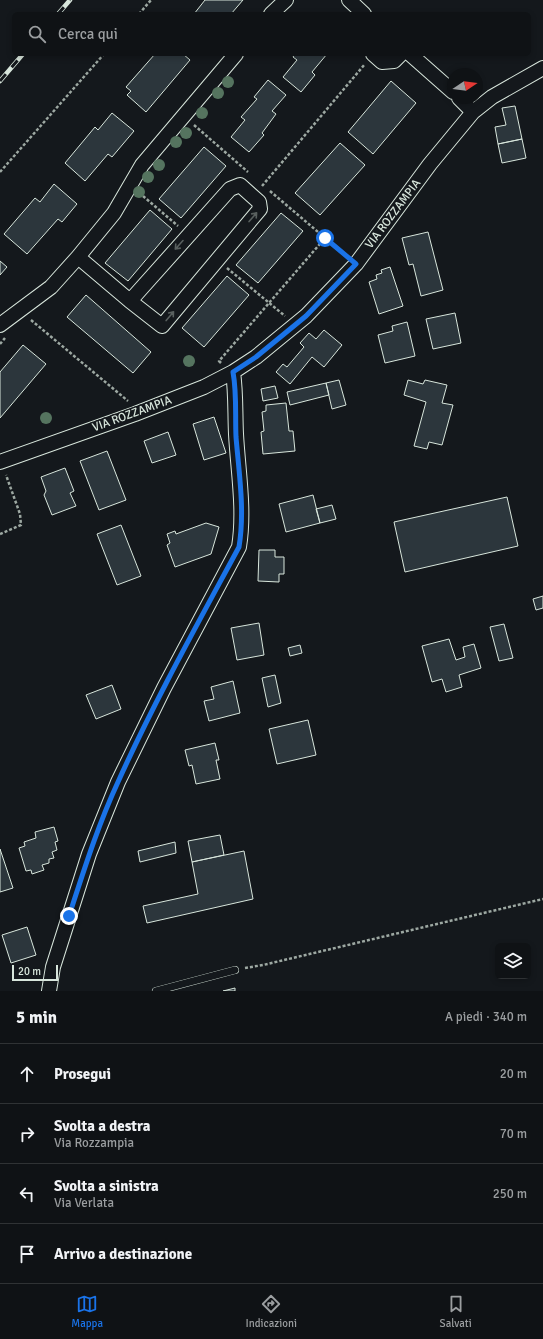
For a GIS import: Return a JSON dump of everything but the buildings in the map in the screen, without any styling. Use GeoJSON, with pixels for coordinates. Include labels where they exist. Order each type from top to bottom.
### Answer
{"type":"FeatureCollection","features":[{"type":"Feature","properties":{"kind":"street"},"geometry":{"type":"LineString","coordinates":[[273,12],[286,0]]}},
{"type":"Feature","properties":{"kind":"street"},"geometry":{"type":"LineString","coordinates":[[348,0],[362,12]]}},
{"type":"Feature","properties":{"kind":"street"},"geometry":{"type":"LineString","coordinates":[[0,326],[51,287],[78,257],[114,213],[142,165],[234,56]]}},
{"type":"Feature","properties":{"kind":"street"},"geometry":{"type":"LineString","coordinates":[[369,59],[382,62],[394,61],[398,56]]}},
{"type":"Feature","properties":{"kind":"street"},"geometry":{"type":"LineString","coordinates":[[412,56],[447,87]]}},
{"type":"Feature","properties":{"kind":"street","name":"VIA ROZZAMPIA"},"geometry":{"type":"LineString","coordinates":[[1,462],[135,414],[204,387],[229,369],[256,357],[306,316],[356,264],[425,170],[472,112],[492,97],[543,68]]}},
{"type":"Feature","properties":{"kind":"street"},"geometry":{"type":"LineString","coordinates":[[465,104],[472,112]]}},
{"type":"Feature","properties":{"kind":"street"},"geometry":{"type":"LineString","coordinates":[[78,257],[130,301],[162,326],[260,209],[259,202],[240,185],[230,188],[130,301]]}},
{"type":"Feature","properties":{"kind":"street"},"geometry":{"type":"LineString","coordinates":[[49,991],[53,967],[89,854],[118,782],[164,688],[239,547],[242,528],[236,432],[235,385],[229,369]]}},
{"type":"Feature","properties":{"kind":"lane"},"geometry":{"type":"LineString","coordinates":[[156,991],[235,970]]}},
{"type":"Feature","properties":{"kind":"path"},"geometry":{"type":"LineString","coordinates":[[141,12],[151,0]]}},
{"type":"Feature","properties":{"kind":"path"},"geometry":{"type":"LineString","coordinates":[[0,172],[102,56]]}},
{"type":"Feature","properties":{"kind":"path"},"geometry":{"type":"LineString","coordinates":[[253,197],[369,59]]}},
{"type":"Feature","properties":{"kind":"path"},"geometry":{"type":"LineString","coordinates":[[192,123],[252,175]]}},
{"type":"Feature","properties":{"kind":"path"},"geometry":{"type":"LineString","coordinates":[[257,180],[356,264]]}},
{"type":"Feature","properties":{"kind":"path"},"geometry":{"type":"LineString","coordinates":[[144,196],[179,228]]}},
{"type":"Feature","properties":{"kind":"path"},"geometry":{"type":"LineString","coordinates":[[229,369],[219,361],[325,238]]}},
{"type":"Feature","properties":{"kind":"path"},"geometry":{"type":"LineString","coordinates":[[222,264],[286,317]]}},
{"type":"Feature","properties":{"kind":"path"},"geometry":{"type":"LineString","coordinates":[[20,311],[131,404],[135,414]]}},
{"type":"Feature","properties":{"kind":"path"},"geometry":{"type":"LineString","coordinates":[[0,534],[21,525],[20,514],[1,462]]}},
{"type":"Feature","properties":{"kind":"path"},"geometry":{"type":"LineString","coordinates":[[235,970],[263,965],[543,899]]}},
{"type":"Feature","properties":{"kind":"railway"},"geometry":{"type":"LineString","coordinates":[[60,12],[70,0]]}},
{"type":"Feature","properties":{"kind":"railway"},"geometry":{"type":"LineString","coordinates":[[0,81],[21,56]]}},
{"type":"Feature","properties":{"kind":"route"},"geometry":{"type":"LineString","coordinates":[[69,916],[89,854],[118,782],[164,688],[239,547],[242,528],[236,432],[235,385],[233,372],[256,357],[306,316],[356,264],[325,238]]}}]}
